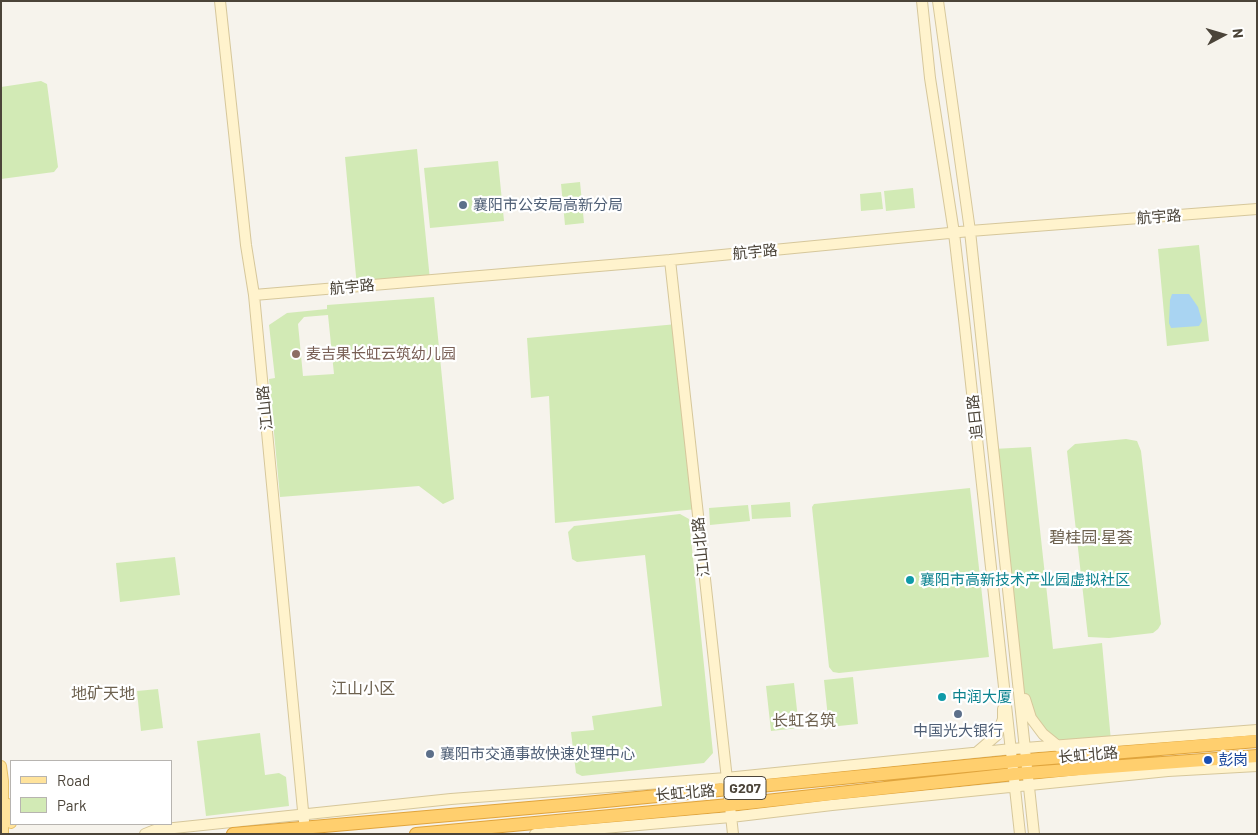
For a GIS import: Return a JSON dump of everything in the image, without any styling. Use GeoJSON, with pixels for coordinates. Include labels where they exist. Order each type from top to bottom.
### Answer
{"type":"FeatureCollection","features":[{"type":"Feature","properties":{"kind":"highway","name":"长虹北路"},"geometry":{"type":"LineString","coordinates":[[416,834],[730,811],[1027,760],[1257,741]]}},
{"type":"Feature","properties":{"kind":"highway","name":"长虹北路"},"geometry":{"type":"LineString","coordinates":[[1027,760],[1257,756]]}},
{"type":"Feature","properties":{"kind":"highway","name":"长虹北路"},"geometry":{"type":"LineString","coordinates":[[233,834],[308,831],[727,784],[1013,762]]}},
{"type":"Feature","properties":{"kind":"main road"},"geometry":{"type":"LineString","coordinates":[[1,766],[10,818]]}},
{"type":"Feature","properties":{"kind":"main road"},"geometry":{"type":"LineString","coordinates":[[3,781],[3,834]]}},
{"type":"Feature","properties":{"kind":"street","name":"江山路"},"geometry":{"type":"LineString","coordinates":[[220,1],[246,245],[254,295],[304,815]]}},
{"type":"Feature","properties":{"kind":"street","name":"追日路"},"geometry":{"type":"LineString","coordinates":[[922,1],[930,78],[954,233],[978,434],[1020,834]]}},
{"type":"Feature","properties":{"kind":"street","name":"追日路"},"geometry":{"type":"LineString","coordinates":[[938,1],[970,232],[1034,834]]}},
{"type":"Feature","properties":{"kind":"street","name":"航宇路"},"geometry":{"type":"LineString","coordinates":[[254,295],[670,260],[954,233],[1257,209]]}},
{"type":"Feature","properties":{"kind":"street","name":"江山北路"},"geometry":{"type":"LineString","coordinates":[[670,260],[733,834]]}},
{"type":"Feature","properties":{"kind":"street"},"geometry":{"type":"LineString","coordinates":[[1019,681],[1032,718],[1042,734],[1065,750],[1097,754]]}},
{"type":"Feature","properties":{"kind":"street"},"geometry":{"type":"LineString","coordinates":[[954,767],[997,735],[1003,719],[1005,686]]}},
{"type":"Feature","properties":{"kind":"street"},"geometry":{"type":"LineString","coordinates":[[1027,760],[1056,745],[1257,730]]}},
{"type":"Feature","properties":{"kind":"street"},"geometry":{"type":"LineString","coordinates":[[145,834],[155,830],[451,799],[727,784],[976,752],[1013,762]]}},
{"type":"Feature","properties":{"kind":"street"},"geometry":{"type":"LineString","coordinates":[[535,834],[730,811],[832,805],[1015,788],[1168,771],[1257,766]]}},
{"type":"Feature","properties":{"kind":"street"},"geometry":{"type":"LineString","coordinates":[[304,815],[308,831]]}},
{"type":"Feature","properties":{"kind":"green space"},"geometry":{"type":"Polygon","coordinates":[[[41,81],[47,84],[58,167],[54,172],[1,179],[1,87],[41,81]]]}},
{"type":"Feature","properties":{"kind":"green space"},"geometry":{"type":"Polygon","coordinates":[[[417,149],[430,280],[357,287],[345,157],[417,149]]]}},
{"type":"Feature","properties":{"kind":"green space"},"geometry":{"type":"Polygon","coordinates":[[[498,161],[504,221],[430,228],[424,168],[498,161]]]}},
{"type":"Feature","properties":{"kind":"green space"},"geometry":{"type":"Polygon","coordinates":[[[580,182],[584,223],[565,225],[561,184],[580,182]]]}},
{"type":"Feature","properties":{"kind":"green space"},"geometry":{"type":"Polygon","coordinates":[[[913,188],[915,208],[886,211],[884,191],[913,188]]]}},
{"type":"Feature","properties":{"kind":"green space"},"geometry":{"type":"Polygon","coordinates":[[[881,192],[883,209],[861,211],[860,194],[881,192]]]}},
{"type":"Feature","properties":{"kind":"green space"},"geometry":{"type":"Polygon","coordinates":[[[1199,245],[1209,341],[1167,346],[1158,249],[1199,245]]]}},
{"type":"Feature","properties":{"kind":"green space"},"geometry":{"type":"Polygon","coordinates":[[[434,297],[454,499],[443,504],[419,486],[280,497],[269,379],[275,378],[269,325],[287,313],[327,309],[327,305],[434,297]],[[328,315],[304,317],[298,324],[303,376],[334,374],[328,315]]]}},
{"type":"Feature","properties":{"kind":"green space"},"geometry":{"type":"Polygon","coordinates":[[[677,324],[697,509],[555,523],[549,396],[531,398],[527,338],[677,324]]]}},
{"type":"Feature","properties":{"kind":"green space"},"geometry":{"type":"Polygon","coordinates":[[[1126,439],[1137,441],[1141,451],[1161,624],[1153,633],[1109,638],[1088,637],[1067,451],[1075,444],[1126,439]]]}},
{"type":"Feature","properties":{"kind":"green space"},"geometry":{"type":"Polygon","coordinates":[[[1031,447],[1053,649],[1102,643],[1111,741],[1056,745],[1031,718],[1019,681],[993,449],[1031,447]]]}},
{"type":"Feature","properties":{"kind":"green space"},"geometry":{"type":"Polygon","coordinates":[[[970,488],[989,657],[839,673],[833,672],[829,667],[812,507],[814,504],[970,488]]]}},
{"type":"Feature","properties":{"kind":"green space"},"geometry":{"type":"Polygon","coordinates":[[[790,502],[791,517],[752,519],[751,505],[790,502]]]}},
{"type":"Feature","properties":{"kind":"green space"},"geometry":{"type":"Polygon","coordinates":[[[748,505],[750,521],[710,525],[709,508],[748,505]]]}},
{"type":"Feature","properties":{"kind":"green space"},"geometry":{"type":"Polygon","coordinates":[[[680,514],[689,519],[713,753],[704,763],[582,776],[576,773],[571,732],[594,730],[592,716],[662,706],[645,555],[577,562],[572,559],[568,532],[574,526],[680,514]]]}},
{"type":"Feature","properties":{"kind":"green space"},"geometry":{"type":"Polygon","coordinates":[[[175,557],[180,595],[120,602],[116,563],[175,557]]]}},
{"type":"Feature","properties":{"kind":"green space"},"geometry":{"type":"Polygon","coordinates":[[[853,677],[858,724],[829,727],[824,680],[853,677]]]}},
{"type":"Feature","properties":{"kind":"green space"},"geometry":{"type":"Polygon","coordinates":[[[794,683],[799,728],[771,731],[766,686],[794,683]]]}},
{"type":"Feature","properties":{"kind":"green space"},"geometry":{"type":"Polygon","coordinates":[[[158,689],[163,728],[141,731],[137,691],[158,689]]]}},
{"type":"Feature","properties":{"kind":"green space"},"geometry":{"type":"Polygon","coordinates":[[[260,733],[265,775],[279,773],[286,777],[289,806],[206,816],[197,741],[260,733]]]}},
{"type":"Feature","properties":{"kind":"water"},"geometry":{"type":"Polygon","coordinates":[[[1172,294],[1189,294],[1198,307],[1202,321],[1199,326],[1171,328],[1169,323],[1172,294]]]}},
{"type":"Feature","properties":{"kind":"place","name":"襄阳市公安局高新分局"},"geometry":{"type":"Point","coordinates":[463,205]}},
{"type":"Feature","properties":{"kind":"place","name":"麦吉果长虹云筑幼儿园"},"geometry":{"type":"Point","coordinates":[296,354]}},
{"type":"Feature","properties":{"kind":"place","name":"襄阳市高新技术产业园虚拟社区"},"geometry":{"type":"Point","coordinates":[910,580]}},
{"type":"Feature","properties":{"kind":"place","name":"中润大厦"},"geometry":{"type":"Point","coordinates":[942,697]}},
{"type":"Feature","properties":{"kind":"place","name":"中国光大银行"},"geometry":{"type":"Point","coordinates":[958,714]}},
{"type":"Feature","properties":{"kind":"place","name":"襄阳市交通事故快速处理中心"},"geometry":{"type":"Point","coordinates":[430,754]}},
{"type":"Feature","properties":{"kind":"place","name":"彭岗"},"geometry":{"type":"Point","coordinates":[1208,760]}},
{"type":"Feature","properties":{"kind":"district","name":"碧桂园·星荟"},"geometry":{"type":"Point","coordinates":[1091,538]}},
{"type":"Feature","properties":{"kind":"district","name":"江山小区"},"geometry":{"type":"Point","coordinates":[363,689]}},
{"type":"Feature","properties":{"kind":"district","name":"地矿天地"},"geometry":{"type":"Point","coordinates":[103,694]}},
{"type":"Feature","properties":{"kind":"district","name":"长虹名筑"},"geometry":{"type":"Point","coordinates":[804,721]}}]}
